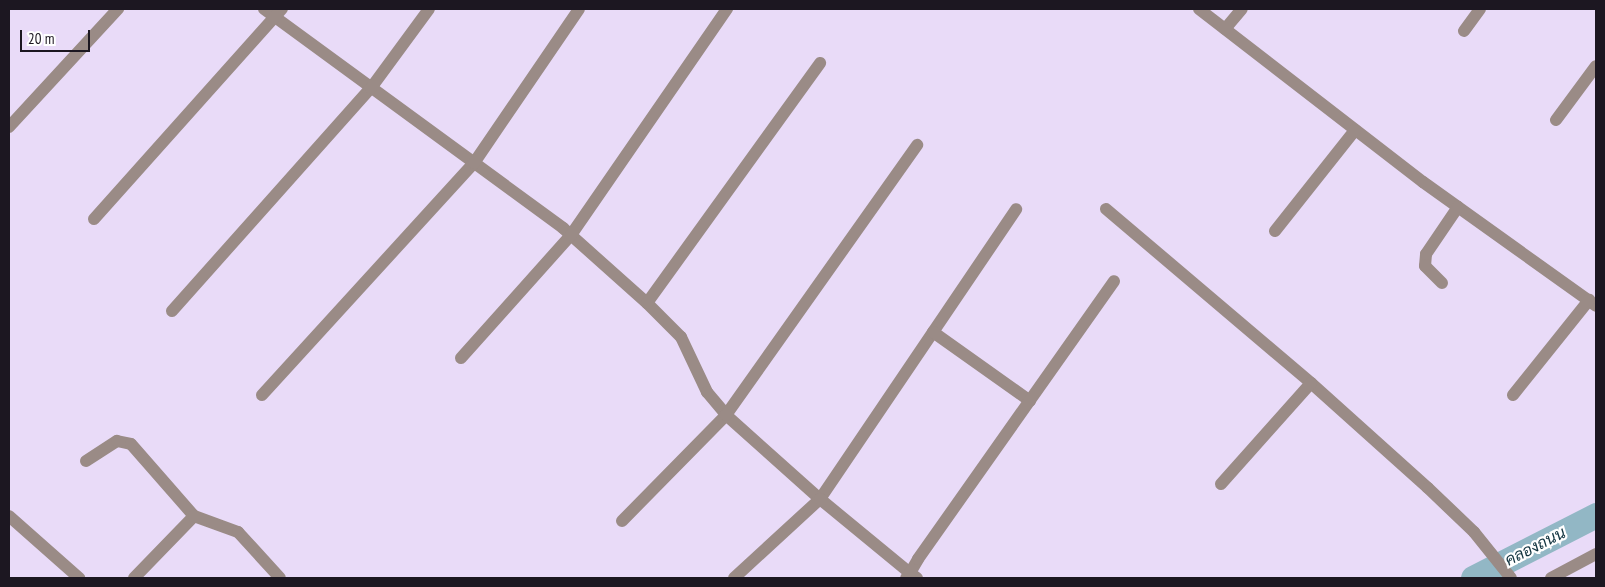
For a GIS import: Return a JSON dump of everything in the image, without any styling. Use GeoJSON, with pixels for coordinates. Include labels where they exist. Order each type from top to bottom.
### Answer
{"type":"FeatureCollection","features":[{"type":"Feature","properties":{"kind":"street"},"geometry":{"type":"LineString","coordinates":[[9,127],[118,9]]}},
{"type":"Feature","properties":{"kind":"street"},"geometry":{"type":"LineString","coordinates":[[264,9],[279,13],[372,88],[571,235],[648,302],[681,337],[707,392],[726,415],[820,499],[911,576],[1114,281]]}},
{"type":"Feature","properties":{"kind":"street"},"geometry":{"type":"LineString","coordinates":[[172,311],[372,88],[429,9]]}},
{"type":"Feature","properties":{"kind":"street"},"geometry":{"type":"LineString","coordinates":[[262,395],[474,163],[579,9]]}},
{"type":"Feature","properties":{"kind":"street"},"geometry":{"type":"LineString","coordinates":[[461,358],[571,235],[727,9]]}},
{"type":"Feature","properties":{"kind":"street"},"geometry":{"type":"LineString","coordinates":[[1199,9],[1458,207],[1593,303],[1513,395]]}},
{"type":"Feature","properties":{"kind":"street"},"geometry":{"type":"LineString","coordinates":[[1226,29],[1242,9]]}},
{"type":"Feature","properties":{"kind":"street"},"geometry":{"type":"LineString","coordinates":[[1464,31],[1480,9]]}},
{"type":"Feature","properties":{"kind":"street"},"geometry":{"type":"LineString","coordinates":[[94,219],[279,13]]}},
{"type":"Feature","properties":{"kind":"street"},"geometry":{"type":"LineString","coordinates":[[648,302],[820,63]]}},
{"type":"Feature","properties":{"kind":"street"},"geometry":{"type":"LineString","coordinates":[[1556,120],[1596,66]]}},
{"type":"Feature","properties":{"kind":"street"},"geometry":{"type":"LineString","coordinates":[[1275,231],[1356,130]]}},
{"type":"Feature","properties":{"kind":"street"},"geometry":{"type":"LineString","coordinates":[[622,521],[726,415],[917,146]]}},
{"type":"Feature","properties":{"kind":"street"},"geometry":{"type":"LineString","coordinates":[[1442,283],[1425,266],[1426,254],[1458,207]]}},
{"type":"Feature","properties":{"kind":"street"},"geometry":{"type":"LineString","coordinates":[[734,578],[820,499],[1016,209]]}},
{"type":"Feature","properties":{"kind":"street"},"geometry":{"type":"LineString","coordinates":[[1106,209],[1311,383],[1474,532],[1511,578]]}},
{"type":"Feature","properties":{"kind":"street"},"geometry":{"type":"LineString","coordinates":[[934,332],[1030,401]]}},
{"type":"Feature","properties":{"kind":"street"},"geometry":{"type":"LineString","coordinates":[[1222,484],[1311,383]]}},
{"type":"Feature","properties":{"kind":"street"},"geometry":{"type":"LineString","coordinates":[[86,461],[117,441],[131,444],[194,516],[213,521],[238,532],[280,578]]}},
{"type":"Feature","properties":{"kind":"street"},"geometry":{"type":"LineString","coordinates":[[9,516],[79,578]]}},
{"type":"Feature","properties":{"kind":"street"},"geometry":{"type":"LineString","coordinates":[[134,578],[194,516]]}},
{"type":"Feature","properties":{"kind":"street"},"geometry":{"type":"LineString","coordinates":[[1551,578],[1596,554]]}},
{"type":"Feature","properties":{"kind":"waterway","name":"คลองถนน"},"geometry":{"type":"LineString","coordinates":[[1473,578],[1596,515]]}}]}
